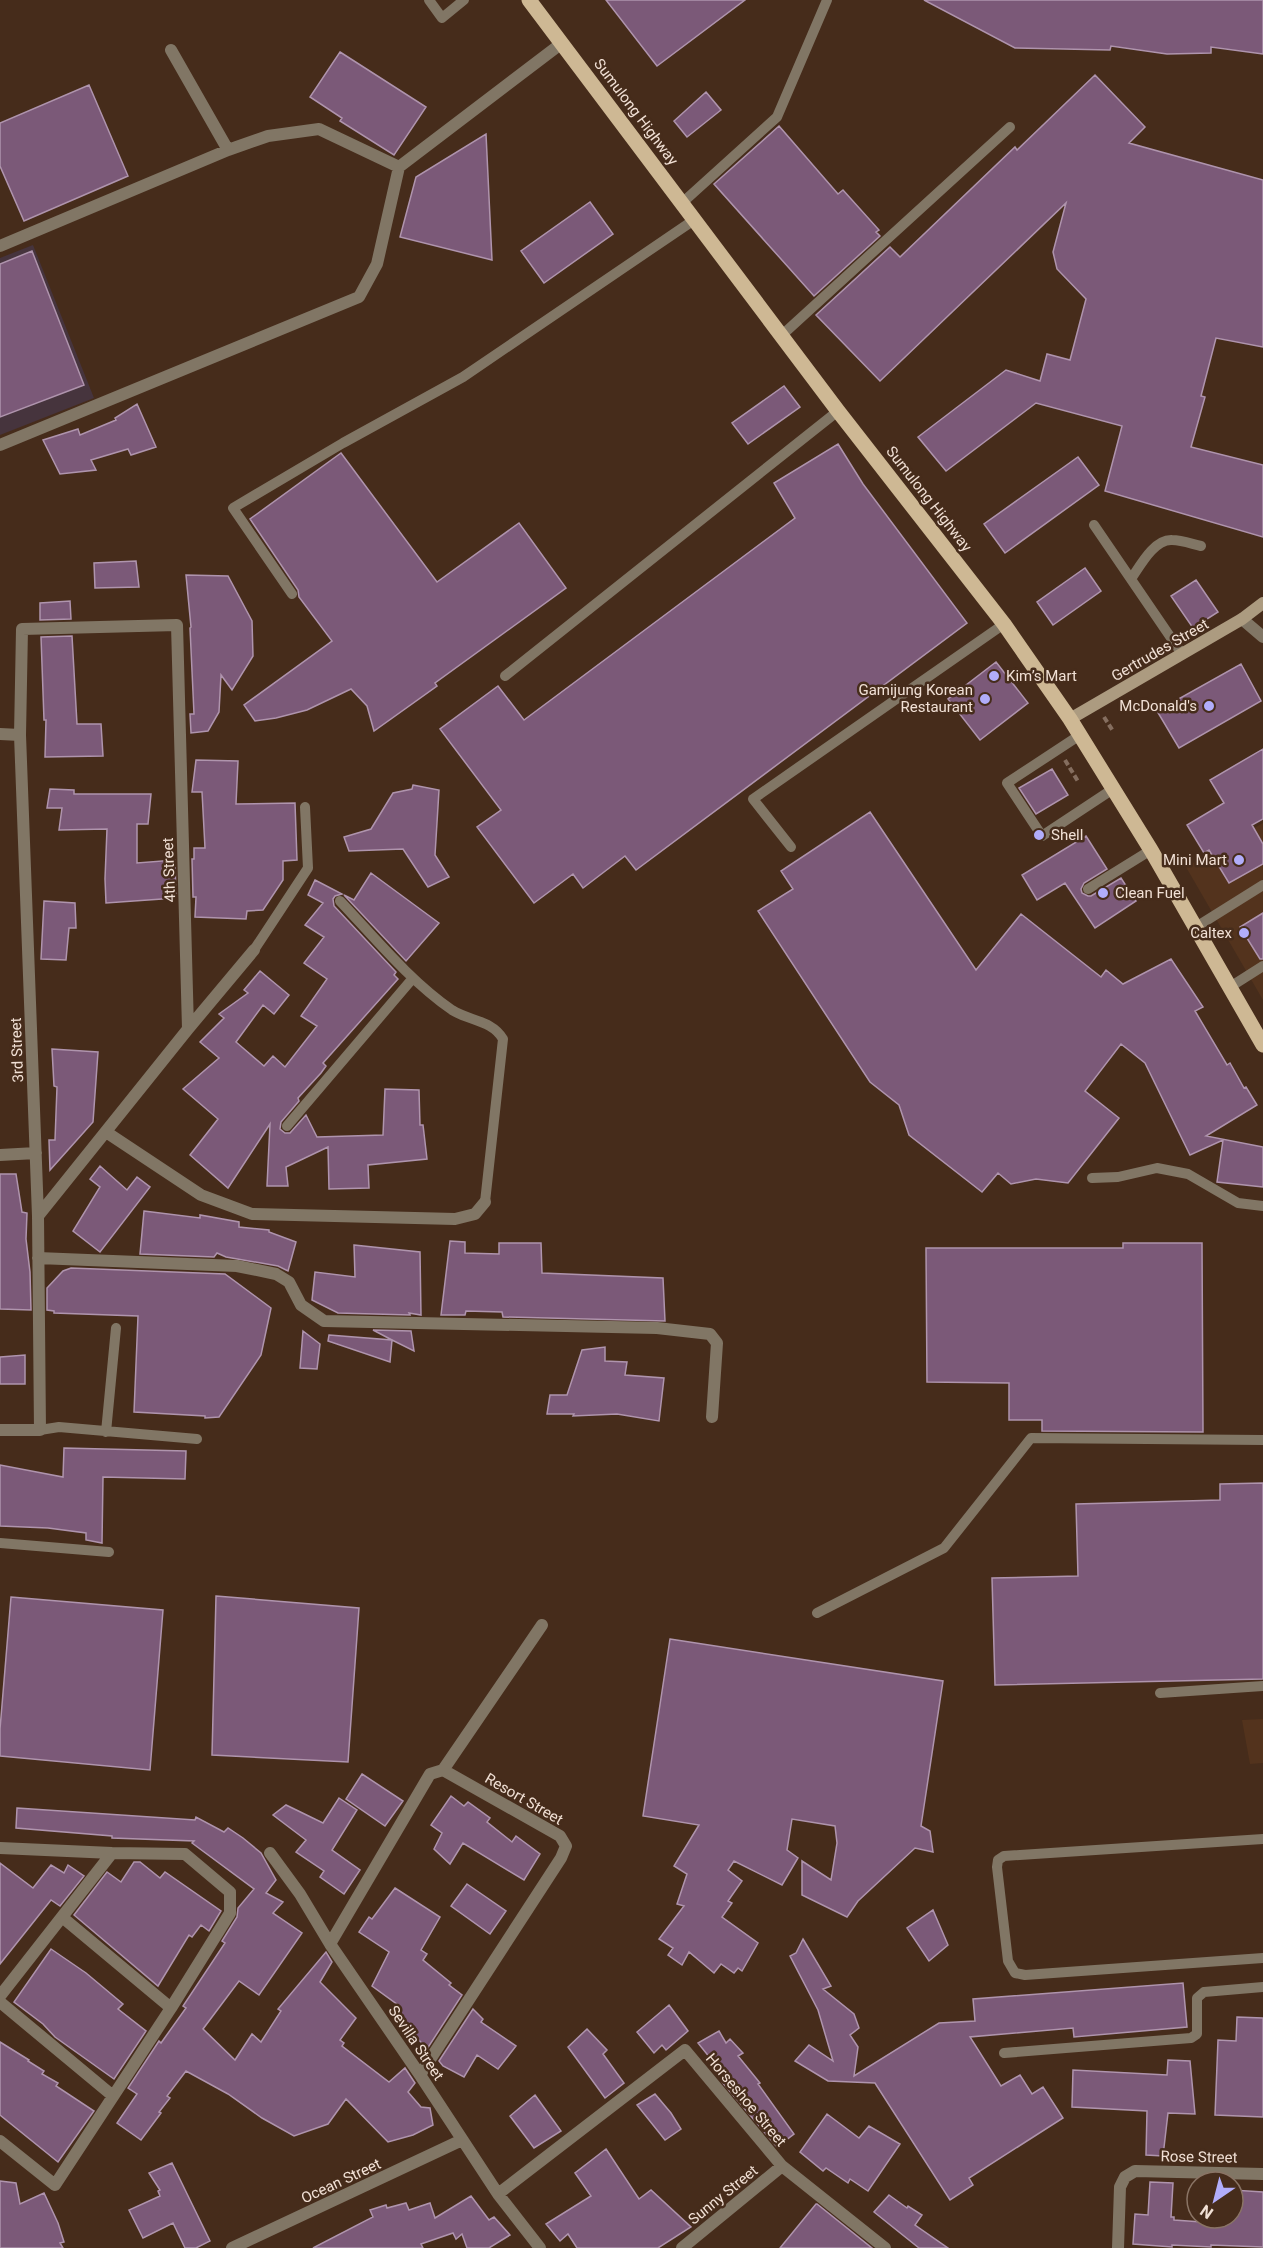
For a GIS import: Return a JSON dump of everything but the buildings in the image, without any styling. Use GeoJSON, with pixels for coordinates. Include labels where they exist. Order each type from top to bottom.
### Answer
{"type":"FeatureCollection","features":[{"type":"Feature","properties":{"kind":"main road","name":"Sumulong Highway"},"geometry":{"type":"LineString","coordinates":[[530,0],[781,336],[1004,624],[1070,719],[1151,850],[1263,1045]]}},
{"type":"Feature","properties":{"kind":"street"},"geometry":{"type":"LineString","coordinates":[[0,445],[359,297],[376,264],[399,167],[562,43]]}},
{"type":"Feature","properties":{"kind":"street"},"geometry":{"type":"LineString","coordinates":[[171,50],[228,150]]}},
{"type":"Feature","properties":{"kind":"street"},"geometry":{"type":"LineString","coordinates":[[0,246],[228,150],[268,136],[319,129],[399,167]]}},
{"type":"Feature","properties":{"kind":"street","name":"Gertrudes Street"},"geometry":{"type":"LineString","coordinates":[[1070,719],[1242,619],[1263,603]]}},
{"type":"Feature","properties":{"kind":"street"},"geometry":{"type":"LineString","coordinates":[[1242,619],[1263,637]]}},
{"type":"Feature","properties":{"kind":"street","name":"4th Street"},"geometry":{"type":"LineString","coordinates":[[22,630],[177,625],[188,1029]]}},
{"type":"Feature","properties":{"kind":"street","name":"3rd Street"},"geometry":{"type":"LineString","coordinates":[[22,630],[20,735],[38,1216],[40,1430]]}},
{"type":"Feature","properties":{"kind":"street"},"geometry":{"type":"LineString","coordinates":[[0,734],[20,735]]}},
{"type":"Feature","properties":{"kind":"street"},"geometry":{"type":"LineString","coordinates":[[38,1216],[188,1029],[254,951]]}},
{"type":"Feature","properties":{"kind":"street"},"geometry":{"type":"LineString","coordinates":[[106,1132],[201,1195],[252,1214],[455,1219],[475,1214],[485,1202]]}},
{"type":"Feature","properties":{"kind":"street"},"geometry":{"type":"LineString","coordinates":[[0,1155],[36,1153]]}},
{"type":"Feature","properties":{"kind":"street"},"geometry":{"type":"LineString","coordinates":[[38,1258],[237,1266],[276,1274],[289,1282],[301,1305],[324,1321],[657,1328],[710,1335],[717,1343],[712,1417]]}},
{"type":"Feature","properties":{"kind":"street"},"geometry":{"type":"LineString","coordinates":[[0,1430],[40,1430]]}},
{"type":"Feature","properties":{"kind":"street"},"geometry":{"type":"LineString","coordinates":[[330,1944],[424,1783],[430,1774],[443,1770],[542,1625]]}},
{"type":"Feature","properties":{"kind":"street","name":"Resort Street"},"geometry":{"type":"LineString","coordinates":[[420,2075],[561,1858],[566,1846],[560,1836],[443,1770]]}},
{"type":"Feature","properties":{"kind":"street"},"geometry":{"type":"LineString","coordinates":[[0,1848],[186,1854],[230,1892],[230,1913],[55,2185],[0,2141]]}},
{"type":"Feature","properties":{"kind":"street","name":"Sevilla Street"},"geometry":{"type":"LineString","coordinates":[[270,1852],[498,2194],[540,2248]]}},
{"type":"Feature","properties":{"kind":"street"},"geometry":{"type":"LineString","coordinates":[[0,1996],[112,1853]]}},
{"type":"Feature","properties":{"kind":"street"},"geometry":{"type":"LineString","coordinates":[[62,1917],[171,2008]]}},
{"type":"Feature","properties":{"kind":"street"},"geometry":{"type":"LineString","coordinates":[[0,2002],[113,2096]]}},
{"type":"Feature","properties":{"kind":"street","name":"Horseshoe Street"},"geometry":{"type":"LineString","coordinates":[[498,2194],[685,2050],[782,2166],[885,2248]]}},
{"type":"Feature","properties":{"kind":"street","name":"Ocean Street"},"geometry":{"type":"LineString","coordinates":[[232,2248],[462,2140]]}},
{"type":"Feature","properties":{"kind":"street","name":"Sunny Street"},"geometry":{"type":"LineString","coordinates":[[682,2248],[782,2166]]}},
{"type":"Feature","properties":{"kind":"street","name":"Rose Street"},"geometry":{"type":"LineString","coordinates":[[1118,2248],[1120,2187],[1125,2177],[1135,2171],[1263,2174]]}},
{"type":"Feature","properties":{"kind":"lane"},"geometry":{"type":"LineString","coordinates":[[429,0],[442,18],[464,0]]}},
{"type":"Feature","properties":{"kind":"lane"},"geometry":{"type":"LineString","coordinates":[[682,203],[777,117],[826,0]]}},
{"type":"Feature","properties":{"kind":"lane"},"geometry":{"type":"LineString","coordinates":[[781,336],[1010,127]]}},
{"type":"Feature","properties":{"kind":"lane"},"geometry":{"type":"LineString","coordinates":[[292,594],[233,508],[343,443],[463,377],[694,220]]}},
{"type":"Feature","properties":{"kind":"lane"},"geometry":{"type":"LineString","coordinates":[[505,676],[838,411]]}},
{"type":"Feature","properties":{"kind":"lane"},"geometry":{"type":"LineString","coordinates":[[1094,525],[1182,654]]}},
{"type":"Feature","properties":{"kind":"lane"},"geometry":{"type":"LineString","coordinates":[[1131,579],[1152,550],[1162,543],[1171,539],[1201,546]]}},
{"type":"Feature","properties":{"kind":"lane"},"geometry":{"type":"LineString","coordinates":[[791,848],[753,799],[1004,624]]}},
{"type":"Feature","properties":{"kind":"lane"},"geometry":{"type":"LineString","coordinates":[[1080,735],[1007,783],[1042,836],[1113,789]]}},
{"type":"Feature","properties":{"kind":"lane"},"geometry":{"type":"LineString","coordinates":[[254,951],[308,868],[305,807]]}},
{"type":"Feature","properties":{"kind":"lane"},"geometry":{"type":"LineString","coordinates":[[1088,889],[1151,850]]}},
{"type":"Feature","properties":{"kind":"lane"},"geometry":{"type":"LineString","coordinates":[[1196,927],[1263,885]]}},
{"type":"Feature","properties":{"kind":"lane"},"geometry":{"type":"LineString","coordinates":[[340,901],[413,978],[454,1011],[497,1029],[503,1038],[485,1202]]}},
{"type":"Feature","properties":{"kind":"lane"},"geometry":{"type":"LineString","coordinates":[[1230,987],[1263,966]]}},
{"type":"Feature","properties":{"kind":"lane"},"geometry":{"type":"LineString","coordinates":[[287,1126],[413,978]]}},
{"type":"Feature","properties":{"kind":"lane"},"geometry":{"type":"LineString","coordinates":[[1092,1178],[1118,1177],[1157,1168],[1188,1174],[1238,1203],[1263,1206]]}},
{"type":"Feature","properties":{"kind":"lane"},"geometry":{"type":"LineString","coordinates":[[106,1432],[116,1328]]}},
{"type":"Feature","properties":{"kind":"lane"},"geometry":{"type":"LineString","coordinates":[[40,1430],[59,1427],[197,1439]]}},
{"type":"Feature","properties":{"kind":"lane"},"geometry":{"type":"LineString","coordinates":[[817,1613],[944,1548],[1031,1438],[1263,1440]]}},
{"type":"Feature","properties":{"kind":"lane"},"geometry":{"type":"LineString","coordinates":[[0,1544],[109,1552]]}},
{"type":"Feature","properties":{"kind":"lane"},"geometry":{"type":"LineString","coordinates":[[1160,1693],[1263,1686]]}},
{"type":"Feature","properties":{"kind":"lane"},"geometry":{"type":"LineString","coordinates":[[1263,1839],[1004,1856],[998,1860],[997,1868],[1008,1961],[1010,1969],[1015,1973],[1025,1975],[1263,1958]]}},
{"type":"Feature","properties":{"kind":"lane"},"geometry":{"type":"LineString","coordinates":[[1004,2053],[1191,2038],[1197,2034],[1197,1998],[1204,1992],[1263,1987]]}},
{"type":"Feature","properties":{"kind":"path"},"geometry":{"type":"LineString","coordinates":[[1059,749],[1079,783]]}},
{"type":"Feature","properties":{"kind":"shaded area"},"geometry":{"type":"Polygon","coordinates":[[[33,245],[94,398],[0,435],[0,258],[33,245]]]}},
{"type":"Feature","properties":{"kind":"shaded area","name":"Caltex"},"geometry":{"type":"Polygon","coordinates":[[[1263,823],[1263,1000],[1186,867],[1263,823]]]}},
{"type":"Feature","properties":{"kind":"shaded area"},"geometry":{"type":"Polygon","coordinates":[[[1263,1719],[1263,1763],[1250,1764],[1242,1720],[1263,1719]]]}},
{"type":"Feature","properties":{"kind":"place","name":"Kim’s Mart"},"geometry":{"type":"Point","coordinates":[994,676]}},
{"type":"Feature","properties":{"kind":"place","name":"Gamijung Korean Restaurant"},"geometry":{"type":"Point","coordinates":[985,699]}},
{"type":"Feature","properties":{"kind":"place","name":"McDonald's"},"geometry":{"type":"Point","coordinates":[1209,706]}},
{"type":"Feature","properties":{"kind":"place","name":"Shell"},"geometry":{"type":"Point","coordinates":[1039,835]}},
{"type":"Feature","properties":{"kind":"place","name":"Mini Mart"},"geometry":{"type":"Point","coordinates":[1239,860]}},
{"type":"Feature","properties":{"kind":"place","name":"Clean Fuel"},"geometry":{"type":"Point","coordinates":[1103,893]}},
{"type":"Feature","properties":{"kind":"place","name":"Caltex"},"geometry":{"type":"Point","coordinates":[1244,933]}}]}
